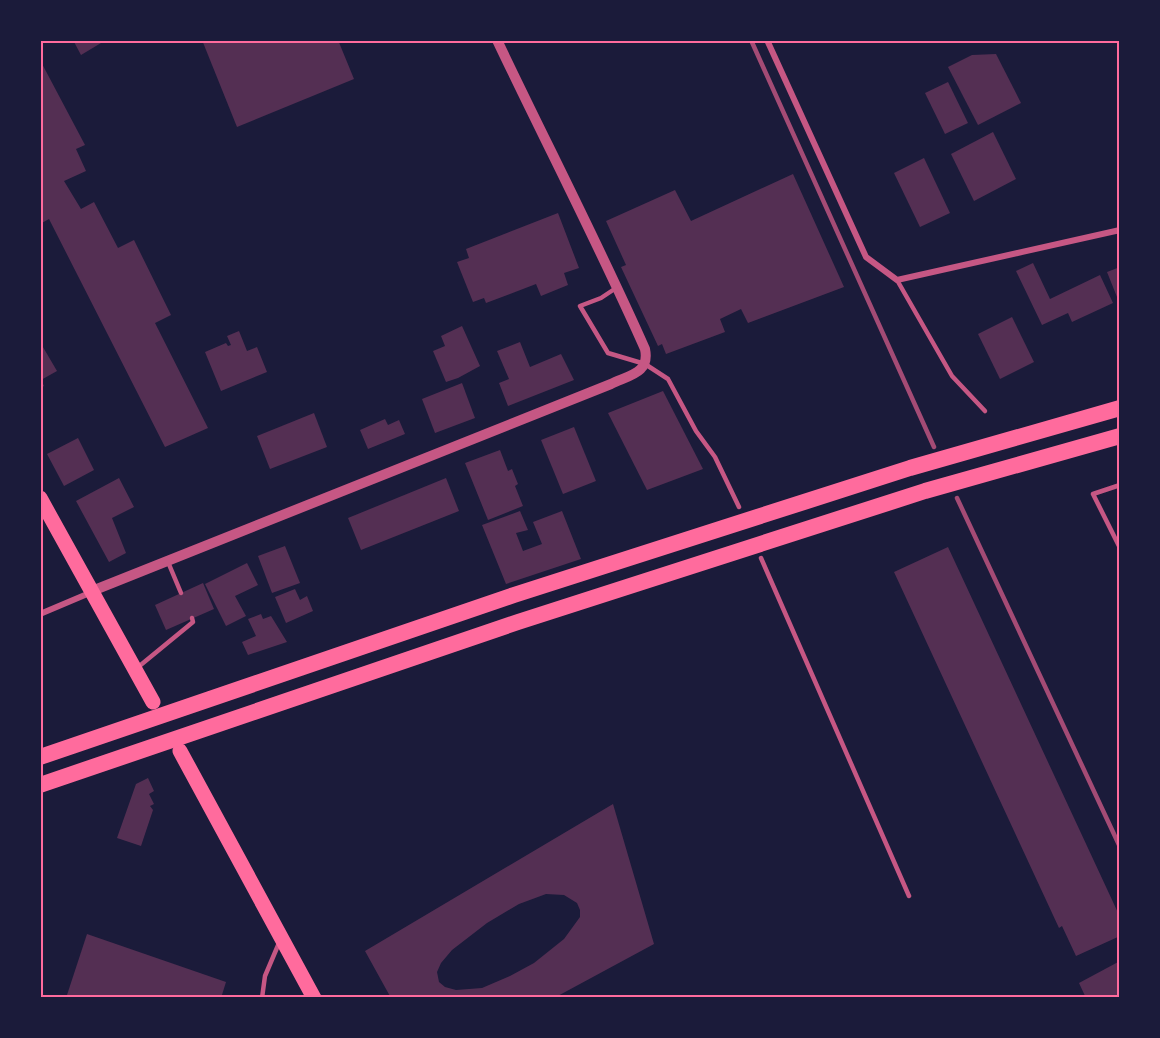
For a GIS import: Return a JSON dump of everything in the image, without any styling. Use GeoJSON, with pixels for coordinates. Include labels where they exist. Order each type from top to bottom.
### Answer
{"type":"FeatureCollection","features":[{"type":"Feature","properties":{"kind":"highway"},"geometry":{"type":"LineString","coordinates":[[40,757],[514,595],[910,468],[1119,408]]}},
{"type":"Feature","properties":{"kind":"highway"},"geometry":{"type":"LineString","coordinates":[[40,785],[529,618],[926,491],[1119,436]]}},
{"type":"Feature","properties":{"kind":"main road"},"geometry":{"type":"LineString","coordinates":[[40,498],[153,702]]}},
{"type":"Feature","properties":{"kind":"main road"},"geometry":{"type":"LineString","coordinates":[[180,751],[314,998]]}},
{"type":"Feature","properties":{"kind":"street"},"geometry":{"type":"LineString","coordinates":[[40,614],[92,591],[611,384],[638,371],[646,362],[645,349],[618,287],[587,228],[497,40]]}},
{"type":"Feature","properties":{"kind":"street"},"geometry":{"type":"LineString","coordinates":[[767,40],[866,257],[897,280],[1119,230]]}},
{"type":"Feature","properties":{"kind":"lane"},"geometry":{"type":"LineString","coordinates":[[897,280],[951,376],[986,411]]}},
{"type":"Feature","properties":{"kind":"lane"},"geometry":{"type":"LineString","coordinates":[[618,287],[601,298],[580,306],[608,353],[646,362],[668,379],[675,388],[696,431],[716,458],[739,507]]}},
{"type":"Feature","properties":{"kind":"lane"},"geometry":{"type":"LineString","coordinates":[[1119,485],[1093,494],[1119,548]]}},
{"type":"Feature","properties":{"kind":"lane"},"geometry":{"type":"LineString","coordinates":[[761,558],[909,896]]}},
{"type":"Feature","properties":{"kind":"lane"},"geometry":{"type":"LineString","coordinates":[[167,561],[181,593]]}},
{"type":"Feature","properties":{"kind":"lane"},"geometry":{"type":"LineString","coordinates":[[135,670],[194,622],[192,618]]}},
{"type":"Feature","properties":{"kind":"lane"},"geometry":{"type":"LineString","coordinates":[[262,998],[265,976],[281,938]]}},
{"type":"Feature","properties":{"kind":"building"},"geometry":{"type":"Polygon","coordinates":[[[73,40],[106,40],[81,55],[73,40]]]}},
{"type":"Feature","properties":{"kind":"building"},"geometry":{"type":"Polygon","coordinates":[[[202,40],[338,40],[354,79],[237,127],[202,40]]]}},
{"type":"Feature","properties":{"kind":"building"},"geometry":{"type":"Polygon","coordinates":[[[996,54],[1021,103],[978,125],[948,67],[972,55],[996,54]]]}},
{"type":"Feature","properties":{"kind":"building"},"geometry":{"type":"Polygon","coordinates":[[[40,60],[85,145],[76,149],[86,171],[64,181],[81,209],[94,202],[118,248],[134,240],[171,315],[155,323],[208,428],[165,447],[49,219],[40,224],[40,60]]]}},
{"type":"Feature","properties":{"kind":"building"},"geometry":{"type":"Polygon","coordinates":[[[948,82],[968,123],[945,134],[925,93],[948,82]]]}},
{"type":"Feature","properties":{"kind":"building"},"geometry":{"type":"Polygon","coordinates":[[[993,132],[1016,179],[974,201],[951,154],[993,132]]]}},
{"type":"Feature","properties":{"kind":"building"},"geometry":{"type":"Polygon","coordinates":[[[924,158],[950,213],[920,227],[894,173],[924,158]]]}},
{"type":"Feature","properties":{"kind":"building"},"geometry":{"type":"Polygon","coordinates":[[[793,174],[844,287],[748,323],[741,309],[720,319],[725,332],[666,354],[662,344],[658,346],[621,267],[626,265],[606,221],[675,190],[691,221],[793,174]]]}},
{"type":"Feature","properties":{"kind":"building"},"geometry":{"type":"Polygon","coordinates":[[[558,213],[579,268],[564,273],[568,285],[541,296],[536,284],[486,303],[484,298],[473,302],[457,262],[469,258],[466,249],[558,213]]]}},
{"type":"Feature","properties":{"kind":"building"},"geometry":{"type":"Polygon","coordinates":[[[1033,263],[1050,299],[1100,275],[1113,303],[1072,322],[1068,313],[1042,325],[1016,271],[1033,263]]]}},
{"type":"Feature","properties":{"kind":"building"},"geometry":{"type":"Polygon","coordinates":[[[1120,267],[1120,302],[1119,302],[1107,272],[1120,267]]]}},
{"type":"Feature","properties":{"kind":"building"},"geometry":{"type":"Polygon","coordinates":[[[1012,317],[1034,362],[1000,379],[978,334],[1012,317]]]}},
{"type":"Feature","properties":{"kind":"building"},"geometry":{"type":"Polygon","coordinates":[[[462,326],[480,366],[446,382],[433,351],[445,346],[441,336],[462,326]]]}},
{"type":"Feature","properties":{"kind":"building"},"geometry":{"type":"Polygon","coordinates":[[[239,331],[247,351],[257,347],[267,372],[221,391],[205,352],[226,343],[228,346],[231,345],[227,336],[239,331]]]}},
{"type":"Feature","properties":{"kind":"building"},"geometry":{"type":"Polygon","coordinates":[[[40,342],[57,371],[41,380],[44,386],[40,388],[40,342]]]}},
{"type":"Feature","properties":{"kind":"building"},"geometry":{"type":"Polygon","coordinates":[[[520,342],[530,367],[561,354],[574,380],[508,406],[499,383],[509,379],[497,351],[520,342]]]}},
{"type":"Feature","properties":{"kind":"building"},"geometry":{"type":"Polygon","coordinates":[[[462,383],[475,418],[435,433],[422,399],[462,383]]]}},
{"type":"Feature","properties":{"kind":"building"},"geometry":{"type":"Polygon","coordinates":[[[663,391],[703,469],[647,490],[608,413],[663,391]]]}},
{"type":"Feature","properties":{"kind":"building"},"geometry":{"type":"Polygon","coordinates":[[[314,413],[327,447],[270,469],[257,436],[314,413]]]}},
{"type":"Feature","properties":{"kind":"building"},"geometry":{"type":"Polygon","coordinates":[[[385,419],[388,425],[399,420],[405,434],[368,449],[360,430],[385,419]]]}},
{"type":"Feature","properties":{"kind":"building"},"geometry":{"type":"Polygon","coordinates":[[[574,427],[596,481],[563,494],[541,440],[574,427]]]}},
{"type":"Feature","properties":{"kind":"building"},"geometry":{"type":"Polygon","coordinates":[[[78,438],[94,470],[64,486],[47,454],[78,438]]]}},
{"type":"Feature","properties":{"kind":"building"},"geometry":{"type":"Polygon","coordinates":[[[500,450],[508,471],[512,469],[518,484],[515,486],[523,506],[488,520],[465,463],[500,450]]]}},
{"type":"Feature","properties":{"kind":"building"},"geometry":{"type":"Polygon","coordinates":[[[119,478],[134,507],[112,518],[126,553],[109,562],[76,501],[119,478]]]}},
{"type":"Feature","properties":{"kind":"building"},"geometry":{"type":"Polygon","coordinates":[[[446,478],[459,511],[361,550],[348,518],[446,478]]]}},
{"type":"Feature","properties":{"kind":"building"},"geometry":{"type":"Polygon","coordinates":[[[520,511],[528,530],[516,533],[523,551],[542,544],[533,522],[562,511],[581,559],[506,584],[482,525],[520,511]]]}},
{"type":"Feature","properties":{"kind":"building"},"geometry":{"type":"Polygon","coordinates":[[[285,546],[300,583],[272,593],[258,556],[285,546]]]}},
{"type":"Feature","properties":{"kind":"building"},"geometry":{"type":"Polygon","coordinates":[[[948,547],[1120,917],[1120,936],[1076,956],[1062,926],[1059,928],[894,572],[948,547]]]}},
{"type":"Feature","properties":{"kind":"building"},"geometry":{"type":"Polygon","coordinates":[[[247,563],[258,585],[235,596],[246,616],[226,626],[205,584],[247,563]]]}},
{"type":"Feature","properties":{"kind":"building"},"geometry":{"type":"Polygon","coordinates":[[[203,583],[214,609],[166,630],[155,605],[203,583]]]}},
{"type":"Feature","properties":{"kind":"building"},"geometry":{"type":"Polygon","coordinates":[[[295,589],[300,600],[307,596],[313,611],[286,623],[275,597],[295,589]]]}},
{"type":"Feature","properties":{"kind":"building"},"geometry":{"type":"Polygon","coordinates":[[[261,614],[263,619],[271,616],[287,642],[248,655],[242,642],[256,636],[248,619],[261,614]]]}},
{"type":"Feature","properties":{"kind":"building"},"geometry":{"type":"Polygon","coordinates":[[[148,778],[154,791],[149,794],[154,804],[150,806],[153,810],[141,846],[117,838],[136,784],[148,778]]]}},
{"type":"Feature","properties":{"kind":"building"},"geometry":{"type":"Polygon","coordinates":[[[613,804],[654,944],[554,998],[391,998],[365,951],[613,804]],[[546,894],[519,904],[487,923],[452,950],[441,963],[437,972],[439,982],[445,987],[456,990],[482,988],[534,963],[564,939],[580,917],[577,903],[564,895],[546,894]]]}},
{"type":"Feature","properties":{"kind":"building"},"geometry":{"type":"Polygon","coordinates":[[[87,934],[226,982],[221,998],[66,998],[87,934]]]}},
{"type":"Feature","properties":{"kind":"building"},"geometry":{"type":"Polygon","coordinates":[[[1120,961],[1120,994],[1114,998],[1086,998],[1079,983],[1120,961]]]}},
{"type":"Feature","properties":{"kind":"railway"},"geometry":{"type":"LineString","coordinates":[[751,40],[934,447]]}},
{"type":"Feature","properties":{"kind":"railway"},"geometry":{"type":"LineString","coordinates":[[957,498],[1120,847]]}}]}
